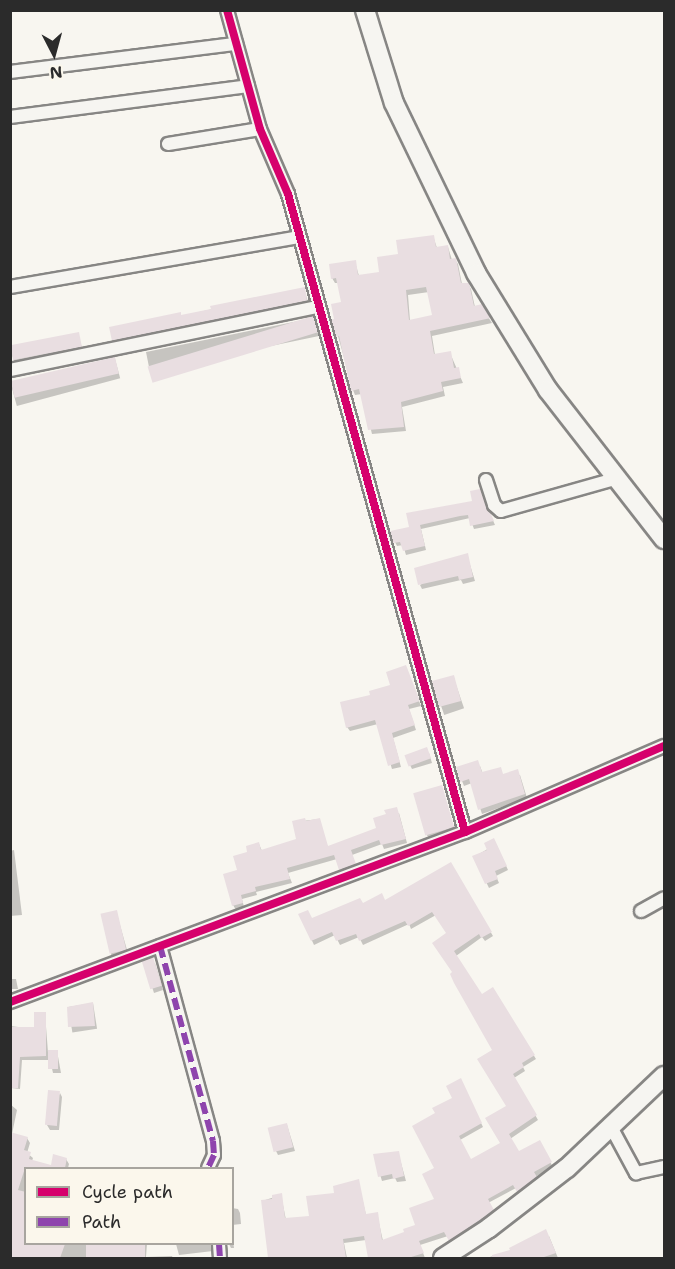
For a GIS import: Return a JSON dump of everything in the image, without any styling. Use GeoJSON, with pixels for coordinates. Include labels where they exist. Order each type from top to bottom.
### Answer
{"type":"FeatureCollection","features":[{"type":"Feature","properties":{"kind":"main road"},"geometry":{"type":"LineString","coordinates":[[365,10],[394,103],[476,273],[548,390],[615,479],[664,538]]}},
{"type":"Feature","properties":{"kind":"main road"},"geometry":{"type":"LineString","coordinates":[[443,1258],[489,1228],[567,1168],[664,1076]]}},
{"type":"Feature","properties":{"kind":"street"},"geometry":{"type":"LineString","coordinates":[[228,10],[260,129],[288,194],[465,832]]}},
{"type":"Feature","properties":{"kind":"street"},"geometry":{"type":"LineString","coordinates":[[10,72],[236,44]]}},
{"type":"Feature","properties":{"kind":"street"},"geometry":{"type":"LineString","coordinates":[[10,117],[248,86]]}},
{"type":"Feature","properties":{"kind":"street"},"geometry":{"type":"LineString","coordinates":[[168,144],[260,129]]}},
{"type":"Feature","properties":{"kind":"street"},"geometry":{"type":"LineString","coordinates":[[10,287],[299,237]]}},
{"type":"Feature","properties":{"kind":"street"},"geometry":{"type":"LineString","coordinates":[[10,370],[318,308]]}},
{"type":"Feature","properties":{"kind":"street"},"geometry":{"type":"LineString","coordinates":[[486,480],[494,505],[501,511],[615,479]]}},
{"type":"Feature","properties":{"kind":"street"},"geometry":{"type":"LineString","coordinates":[[10,1002],[465,832],[664,746]]}},
{"type":"Feature","properties":{"kind":"street"},"geometry":{"type":"LineString","coordinates":[[641,911],[664,898]]}},
{"type":"Feature","properties":{"kind":"street"},"geometry":{"type":"LineString","coordinates":[[160,946],[213,1141],[214,1155],[208,1167]]}},
{"type":"Feature","properties":{"kind":"street"},"geometry":{"type":"LineString","coordinates":[[610,1125],[636,1173],[664,1167]]}},
{"type":"Feature","properties":{"kind":"building"},"geometry":{"type":"Polygon","coordinates":[[[434,235],[436,247],[448,245],[450,259],[456,258],[461,283],[469,283],[474,306],[482,304],[491,318],[430,331],[434,354],[451,351],[454,368],[459,367],[461,378],[441,382],[443,391],[401,402],[404,427],[368,430],[359,389],[351,391],[339,336],[336,337],[331,320],[334,319],[331,304],[341,302],[336,278],[331,279],[329,264],[356,260],[358,275],[379,272],[377,257],[398,254],[396,240],[434,235]],[[426,287],[406,290],[409,320],[432,315],[426,287]]]}},
{"type":"Feature","properties":{"kind":"building"},"geometry":{"type":"Polygon","coordinates":[[[305,287],[307,301],[112,341],[109,327],[181,312],[181,315],[211,309],[210,306],[305,287]]]}},
{"type":"Feature","properties":{"kind":"building"},"geometry":{"type":"Polygon","coordinates":[[[313,316],[318,332],[153,383],[148,367],[313,316]]]}},
{"type":"Feature","properties":{"kind":"building"},"geometry":{"type":"Polygon","coordinates":[[[79,332],[82,347],[13,360],[10,345],[79,332]]]}},
{"type":"Feature","properties":{"kind":"building"},"geometry":{"type":"Polygon","coordinates":[[[115,357],[119,374],[15,398],[11,381],[115,357]]]}},
{"type":"Feature","properties":{"kind":"building"},"geometry":{"type":"Polygon","coordinates":[[[480,489],[494,521],[470,526],[468,515],[460,516],[420,525],[425,546],[403,551],[400,542],[393,543],[390,531],[409,527],[406,513],[472,501],[470,491],[480,489]]]}},
{"type":"Feature","properties":{"kind":"building"},"geometry":{"type":"Polygon","coordinates":[[[468,553],[473,577],[459,580],[458,576],[418,585],[414,568],[468,553]]]}},
{"type":"Feature","properties":{"kind":"building"},"geometry":{"type":"Polygon","coordinates":[[[406,665],[420,701],[408,705],[415,725],[392,733],[400,762],[388,766],[375,720],[346,728],[340,702],[370,695],[369,691],[390,685],[386,672],[406,665]]]}},
{"type":"Feature","properties":{"kind":"building"},"geometry":{"type":"Polygon","coordinates":[[[454,675],[461,701],[439,707],[432,681],[454,675]]]}},
{"type":"Feature","properties":{"kind":"building"},"geometry":{"type":"Polygon","coordinates":[[[427,747],[431,758],[409,766],[404,755],[427,747]]]}},
{"type":"Feature","properties":{"kind":"building"},"geometry":{"type":"Polygon","coordinates":[[[478,760],[482,772],[501,767],[503,774],[518,769],[525,794],[478,810],[469,779],[460,782],[456,767],[478,760]]]}},
{"type":"Feature","properties":{"kind":"building"},"geometry":{"type":"Polygon","coordinates":[[[442,785],[454,827],[425,836],[413,793],[442,785]]]}},
{"type":"Feature","properties":{"kind":"building"},"geometry":{"type":"Polygon","coordinates":[[[397,807],[406,839],[381,845],[379,840],[351,850],[356,864],[339,870],[334,855],[287,868],[290,879],[255,887],[256,891],[241,895],[243,903],[232,906],[223,874],[237,870],[233,856],[247,852],[246,846],[259,842],[261,850],[296,839],[292,821],[320,818],[328,846],[376,828],[373,818],[386,814],[384,810],[397,807]]]}},
{"type":"Feature","properties":{"kind":"building"},"geometry":{"type":"Polygon","coordinates":[[[494,838],[507,866],[495,871],[498,879],[485,884],[472,856],[487,850],[484,843],[494,838]]]}},
{"type":"Feature","properties":{"kind":"building"},"geometry":{"type":"Polygon","coordinates":[[[451,862],[492,932],[481,938],[479,934],[454,951],[482,994],[493,987],[535,1055],[522,1063],[524,1067],[513,1074],[537,1115],[509,1134],[519,1151],[540,1140],[552,1162],[534,1172],[537,1177],[517,1192],[513,1185],[488,1199],[494,1210],[449,1241],[444,1232],[419,1241],[424,1253],[408,1258],[368,1258],[364,1236],[343,1239],[346,1258],[268,1258],[261,1200],[272,1199],[272,1195],[282,1193],[285,1218],[309,1216],[306,1196],[334,1193],[333,1186],[359,1179],[366,1214],[378,1212],[382,1240],[404,1232],[403,1229],[415,1225],[409,1208],[434,1199],[422,1174],[434,1168],[412,1126],[435,1113],[432,1108],[452,1098],[446,1086],[461,1078],[482,1123],[459,1136],[471,1159],[500,1143],[485,1118],[506,1106],[477,1059],[492,1050],[454,983],[450,974],[452,972],[432,943],[446,933],[432,912],[408,926],[405,921],[359,941],[356,934],[336,941],[332,932],[311,941],[298,914],[308,910],[312,918],[360,898],[363,903],[382,893],[385,900],[451,862]]]}},
{"type":"Feature","properties":{"kind":"building"},"geometry":{"type":"Polygon","coordinates":[[[117,910],[126,950],[110,954],[100,914],[117,910]]]}},
{"type":"Feature","properties":{"kind":"building"},"geometry":{"type":"Polygon","coordinates":[[[153,957],[162,986],[150,989],[142,961],[153,957]]]}},
{"type":"Feature","properties":{"kind":"building"},"geometry":{"type":"Polygon","coordinates":[[[93,1002],[95,1026],[68,1027],[67,1007],[93,1002]]]}},
{"type":"Feature","properties":{"kind":"building"},"geometry":{"type":"Polygon","coordinates":[[[34,1012],[46,1012],[46,1056],[20,1057],[18,1088],[10,1088],[11,1027],[34,1027],[34,1012]]]}},
{"type":"Feature","properties":{"kind":"building"},"geometry":{"type":"Polygon","coordinates":[[[48,1050],[58,1050],[58,1069],[48,1069],[48,1050]]]}},
{"type":"Feature","properties":{"kind":"building"},"geometry":{"type":"Polygon","coordinates":[[[48,1090],[60,1091],[57,1126],[45,1125],[48,1090]]]}},
{"type":"Feature","properties":{"kind":"building"},"geometry":{"type":"Polygon","coordinates":[[[287,1123],[293,1147],[274,1152],[268,1128],[287,1123]]]}},
{"type":"Feature","properties":{"kind":"building"},"geometry":{"type":"Polygon","coordinates":[[[10,1132],[28,1137],[24,1150],[31,1152],[29,1159],[51,1165],[53,1154],[67,1158],[65,1167],[24,1167],[18,1190],[24,1192],[24,1245],[65,1245],[60,1258],[10,1258],[10,1132]]]}},
{"type":"Feature","properties":{"kind":"building"},"geometry":{"type":"Polygon","coordinates":[[[399,1151],[404,1176],[393,1179],[392,1174],[378,1177],[373,1154],[399,1151]]]}},
{"type":"Feature","properties":{"kind":"building"},"geometry":{"type":"Polygon","coordinates":[[[546,1229],[556,1253],[541,1258],[492,1258],[492,1255],[510,1250],[509,1248],[546,1229]]]}},
{"type":"Feature","properties":{"kind":"building"},"geometry":{"type":"Polygon","coordinates":[[[86,1245],[145,1245],[145,1258],[86,1258],[86,1245]]]}},
{"type":"Feature","properties":{"kind":"marked path"},"geometry":{"type":"LineString","coordinates":[[160,946],[213,1141],[214,1155],[208,1167]]}},
{"type":"Feature","properties":{"kind":"marked path"},"geometry":{"type":"LineString","coordinates":[[219,1245],[220,1258]]}},
{"type":"Feature","properties":{"kind":"cycle path"},"geometry":{"type":"LineString","coordinates":[[227,10],[260,129],[288,194],[465,832]]}},
{"type":"Feature","properties":{"kind":"cycle path"},"geometry":{"type":"LineString","coordinates":[[10,1002],[465,832],[664,746]]}}]}
